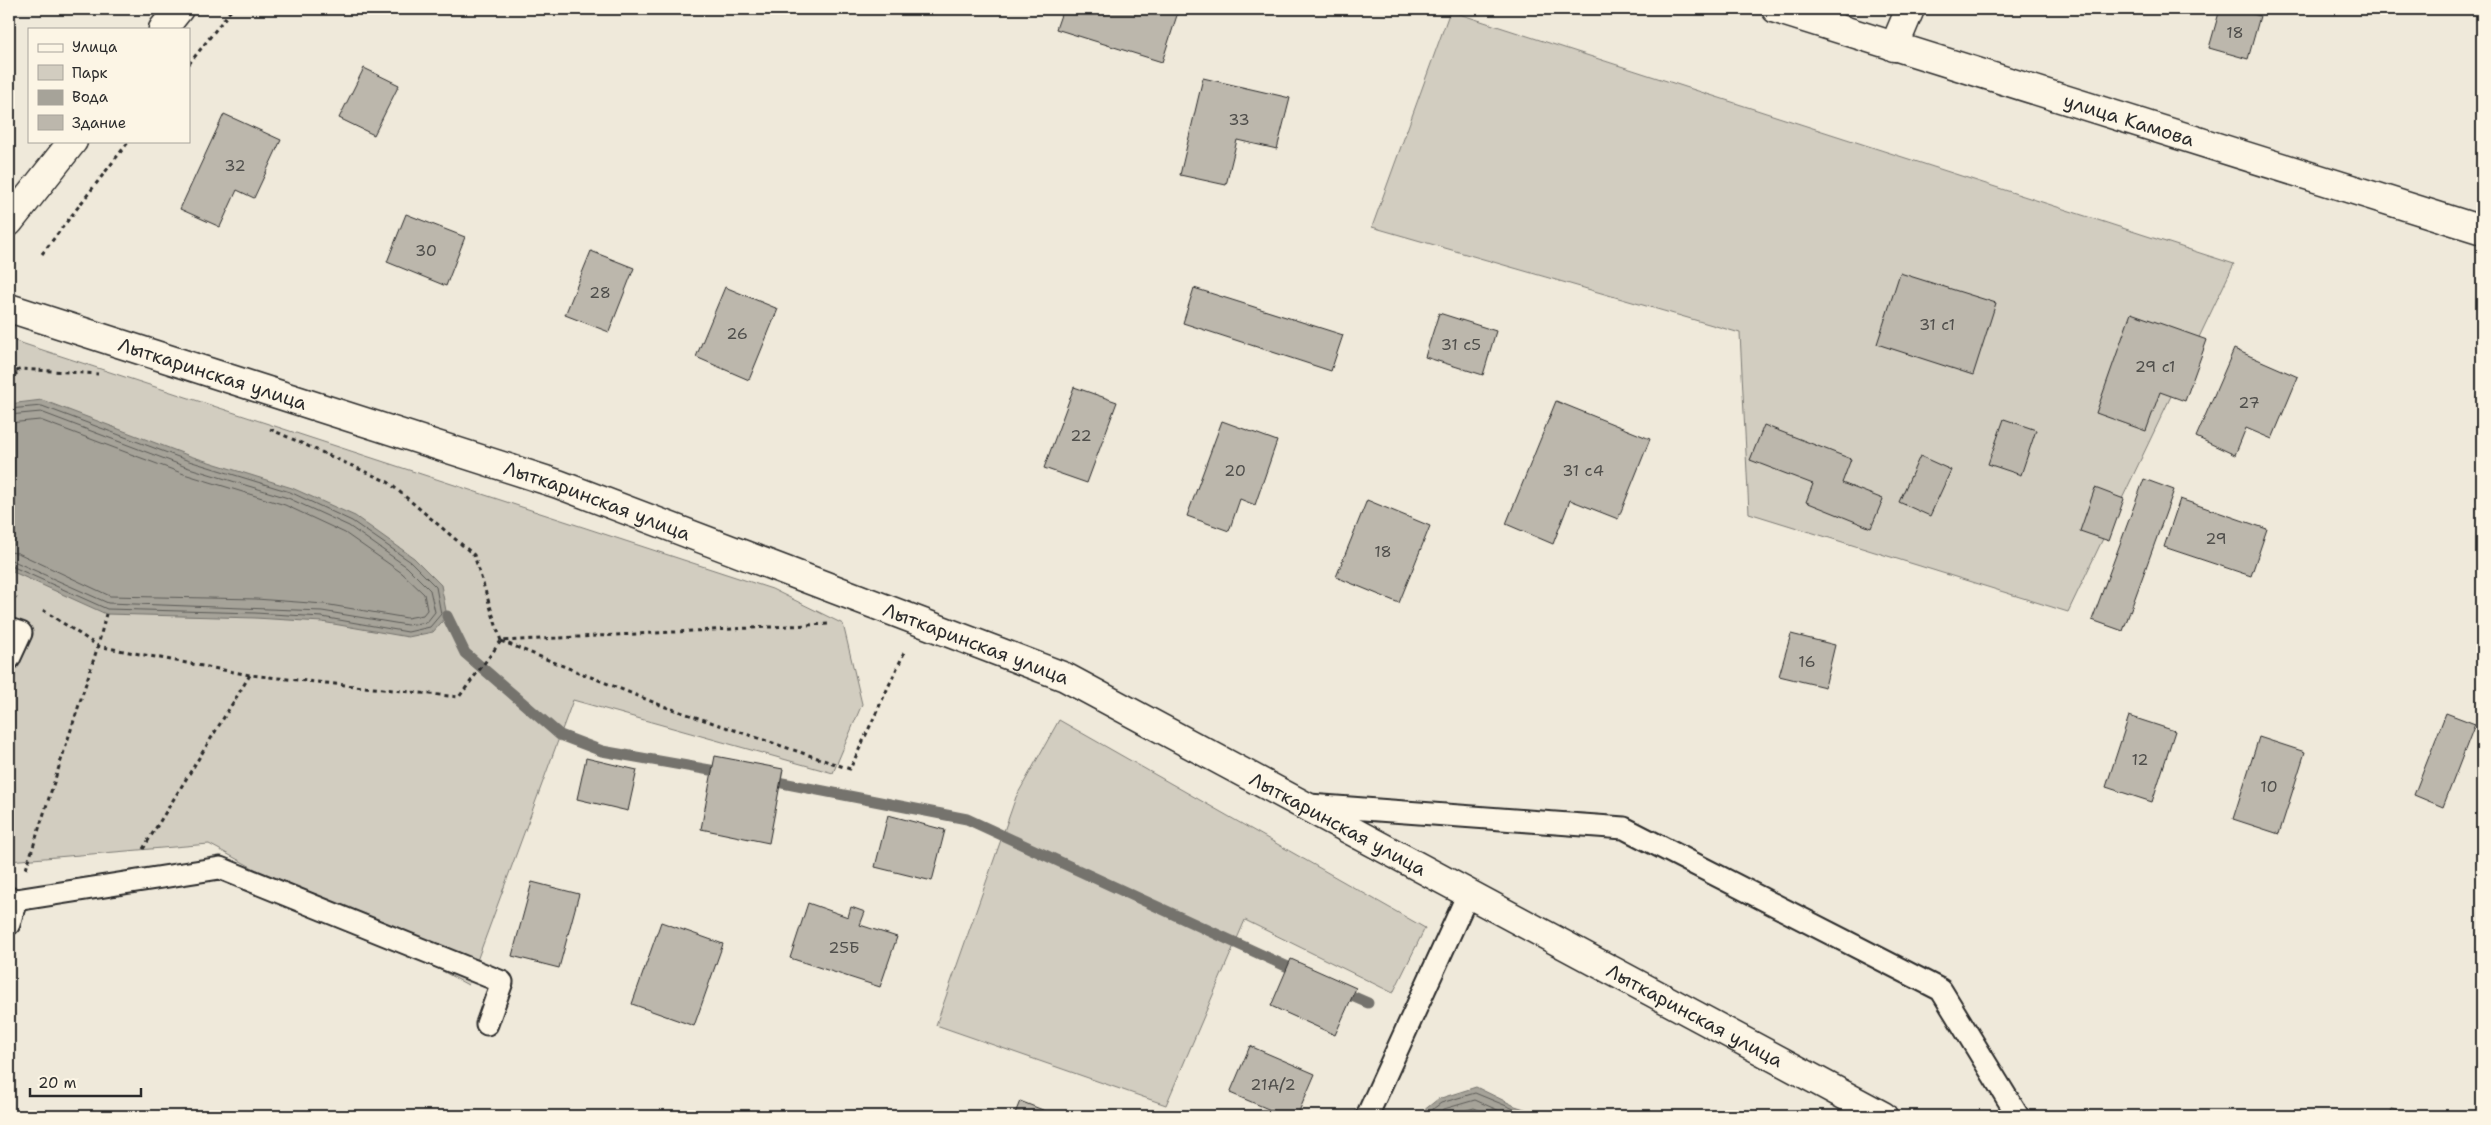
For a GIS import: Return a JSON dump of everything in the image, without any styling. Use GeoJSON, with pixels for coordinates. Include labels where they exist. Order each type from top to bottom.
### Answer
{"type":"FeatureCollection","features":[{"type":"Feature","properties":{"kind":"street"},"geometry":{"type":"LineString","coordinates":[[165,28],[180,9]]}},
{"type":"Feature","properties":{"kind":"street","name":"улица Камова"},"geometry":{"type":"LineString","coordinates":[[1776,9],[2482,230]]}},
{"type":"Feature","properties":{"kind":"street"},"geometry":{"type":"LineString","coordinates":[[1894,47],[1910,9]]}},
{"type":"Feature","properties":{"kind":"street"},"geometry":{"type":"LineString","coordinates":[[9,222],[72,142]]}},
{"type":"Feature","properties":{"kind":"street","name":"Лыткаринская улица"},"geometry":{"type":"LineString","coordinates":[[9,308],[558,484],[920,620],[1065,677],[1883,1116]]}},
{"type":"Feature","properties":{"kind":"lane"},"geometry":{"type":"LineString","coordinates":[[9,629],[21,633],[9,659]]}},
{"type":"Feature","properties":{"kind":"lane"},"geometry":{"type":"LineString","coordinates":[[1306,805],[1624,828],[1941,990],[2018,1116]]}},
{"type":"Feature","properties":{"kind":"lane"},"geometry":{"type":"LineString","coordinates":[[9,924],[12,899],[220,868],[502,982],[487,1024]]}},
{"type":"Feature","properties":{"kind":"lane"},"geometry":{"type":"LineString","coordinates":[[1367,1116],[1468,894]]}},
{"type":"Feature","properties":{"kind":"path"},"geometry":{"type":"LineString","coordinates":[[190,63],[232,9]]}},
{"type":"Feature","properties":{"kind":"path"},"geometry":{"type":"LineString","coordinates":[[42,254],[128,142]]}},
{"type":"Feature","properties":{"kind":"path"},"geometry":{"type":"LineString","coordinates":[[9,380],[21,369]]}},
{"type":"Feature","properties":{"kind":"path"},"geometry":{"type":"LineString","coordinates":[[9,375],[21,369],[96,373],[106,376]]}},
{"type":"Feature","properties":{"kind":"path"},"geometry":{"type":"LineString","coordinates":[[266,427],[388,482],[474,555],[501,641]]}},
{"type":"Feature","properties":{"kind":"path"},"geometry":{"type":"LineString","coordinates":[[42,609],[98,646],[250,675],[459,697],[501,641]]}},
{"type":"Feature","properties":{"kind":"path"},"geometry":{"type":"LineString","coordinates":[[12,899],[98,646],[106,614]]}},
{"type":"Feature","properties":{"kind":"path"},"geometry":{"type":"LineString","coordinates":[[501,641],[663,706],[850,769],[920,620]]}},
{"type":"Feature","properties":{"kind":"path"},"geometry":{"type":"LineString","coordinates":[[501,641],[833,624]]}},
{"type":"Feature","properties":{"kind":"path"},"geometry":{"type":"LineString","coordinates":[[122,884],[250,675]]}},
{"type":"Feature","properties":{"kind":"green space"},"geometry":{"type":"Polygon","coordinates":[[[1450,11],[2234,264],[2068,612],[1749,513],[1740,333],[1372,227],[1450,11]]]}},
{"type":"Feature","properties":{"kind":"green space"},"geometry":{"type":"Polygon","coordinates":[[[9,339],[772,589],[843,624],[862,704],[833,773],[573,700],[468,985],[209,844],[9,861],[9,339]]]}},
{"type":"Feature","properties":{"kind":"green space"},"geometry":{"type":"Polygon","coordinates":[[[1059,720],[1425,928],[1393,993],[1245,920],[1166,1105],[936,1025],[1016,797],[1059,720]]]}},
{"type":"Feature","properties":{"kind":"water"},"geometry":{"type":"Polygon","coordinates":[[[42,400],[190,456],[292,488],[355,516],[414,558],[441,585],[447,616],[433,632],[408,637],[322,622],[255,618],[106,614],[9,570],[9,404],[42,400]]]}},
{"type":"Feature","properties":{"kind":"water"},"geometry":{"type":"Polygon","coordinates":[[[1476,1087],[1515,1106],[1547,1116],[1424,1116],[1423,1111],[1438,1099],[1476,1087]]]}},
{"type":"Feature","properties":{"kind":"building"},"geometry":{"type":"Polygon","coordinates":[[[1063,9],[1179,9],[1162,62],[1056,29],[1063,9]]]}},
{"type":"Feature","properties":{"kind":"building"},"geometry":{"type":"Polygon","coordinates":[[[2220,9],[2235,9],[2260,16],[2248,59],[2209,48],[2220,9]]]}},
{"type":"Feature","properties":{"kind":"building"},"geometry":{"type":"Polygon","coordinates":[[[364,68],[399,85],[374,135],[339,118],[364,68]]]}},
{"type":"Feature","properties":{"kind":"building"},"geometry":{"type":"Polygon","coordinates":[[[1203,78],[1290,98],[1277,149],[1237,140],[1226,185],[1180,175],[1203,78]]]}},
{"type":"Feature","properties":{"kind":"building"},"geometry":{"type":"Polygon","coordinates":[[[224,114],[281,140],[254,198],[237,190],[220,227],[180,209],[224,114]]]}},
{"type":"Feature","properties":{"kind":"building"},"geometry":{"type":"Polygon","coordinates":[[[406,214],[465,237],[446,286],[387,262],[406,214]]]}},
{"type":"Feature","properties":{"kind":"building"},"geometry":{"type":"Polygon","coordinates":[[[591,251],[634,268],[609,332],[565,315],[591,251]]]}},
{"type":"Feature","properties":{"kind":"building"},"geometry":{"type":"Polygon","coordinates":[[[1900,273],[1996,303],[1973,375],[1877,344],[1900,273]]]}},
{"type":"Feature","properties":{"kind":"building"},"geometry":{"type":"Polygon","coordinates":[[[725,287],[778,309],[749,380],[696,357],[725,287]]]}},
{"type":"Feature","properties":{"kind":"building"},"geometry":{"type":"Polygon","coordinates":[[[1194,288],[1343,335],[1331,371],[1183,323],[1194,288]]]}},
{"type":"Feature","properties":{"kind":"building"},"geometry":{"type":"Polygon","coordinates":[[[1439,313],[1496,331],[1483,375],[1425,357],[1439,313]]]}},
{"type":"Feature","properties":{"kind":"building"},"geometry":{"type":"Polygon","coordinates":[[[2131,313],[2207,340],[2185,401],[2160,392],[2146,431],[2096,413],[2131,313]]]}},
{"type":"Feature","properties":{"kind":"building"},"geometry":{"type":"Polygon","coordinates":[[[2234,349],[2298,377],[2272,439],[2246,428],[2235,455],[2196,437],[2234,349]]]}},
{"type":"Feature","properties":{"kind":"building"},"geometry":{"type":"Polygon","coordinates":[[[1074,387],[1117,402],[1087,483],[1044,468],[1074,387]]]}},
{"type":"Feature","properties":{"kind":"building"},"geometry":{"type":"Polygon","coordinates":[[[1556,401],[1650,439],[1618,519],[1570,500],[1553,544],[1506,524],[1556,401]]]}},
{"type":"Feature","properties":{"kind":"building"},"geometry":{"type":"Polygon","coordinates":[[[2004,419],[2036,430],[2021,475],[1988,464],[2004,419]]]}},
{"type":"Feature","properties":{"kind":"building"},"geometry":{"type":"Polygon","coordinates":[[[1222,421],[1277,441],[1255,505],[1240,499],[1229,531],[1187,516],[1222,421]]]}},
{"type":"Feature","properties":{"kind":"building"},"geometry":{"type":"Polygon","coordinates":[[[1764,425],[1851,459],[1842,483],[1883,499],[1871,528],[1806,502],[1813,484],[1750,460],[1764,425]]]}},
{"type":"Feature","properties":{"kind":"building"},"geometry":{"type":"Polygon","coordinates":[[[1920,456],[1951,470],[1930,516],[1899,502],[1920,456]]]}},
{"type":"Feature","properties":{"kind":"building"},"geometry":{"type":"Polygon","coordinates":[[[2144,479],[2174,490],[2123,631],[2092,620],[2144,479]]]}},
{"type":"Feature","properties":{"kind":"building"},"geometry":{"type":"Polygon","coordinates":[[[2095,488],[2124,499],[2109,541],[2080,531],[2095,488]]]}},
{"type":"Feature","properties":{"kind":"building"},"geometry":{"type":"Polygon","coordinates":[[[2180,499],[2267,529],[2251,576],[2164,547],[2180,499]]]}},
{"type":"Feature","properties":{"kind":"building"},"geometry":{"type":"Polygon","coordinates":[[[1367,500],[1430,526],[1399,603],[1336,577],[1367,500]]]}},
{"type":"Feature","properties":{"kind":"building"},"geometry":{"type":"Polygon","coordinates":[[[1791,634],[1835,645],[1825,687],[1779,676],[1791,634]]]}},
{"type":"Feature","properties":{"kind":"building"},"geometry":{"type":"Polygon","coordinates":[[[2446,713],[2475,724],[2443,807],[2414,795],[2446,713]]]}},
{"type":"Feature","properties":{"kind":"building"},"geometry":{"type":"Polygon","coordinates":[[[2129,716],[2175,731],[2152,802],[2106,787],[2129,716]]]}},
{"type":"Feature","properties":{"kind":"building"},"geometry":{"type":"Polygon","coordinates":[[[2259,737],[2305,752],[2279,834],[2233,819],[2259,737]]]}},
{"type":"Feature","properties":{"kind":"building"},"geometry":{"type":"Polygon","coordinates":[[[715,756],[783,769],[769,843],[701,829],[715,756]]]}},
{"type":"Feature","properties":{"kind":"building"},"geometry":{"type":"Polygon","coordinates":[[[586,758],[637,770],[628,811],[577,799],[586,758]]]}},
{"type":"Feature","properties":{"kind":"building"},"geometry":{"type":"Polygon","coordinates":[[[888,815],[945,830],[932,881],[875,867],[888,815]]]}},
{"type":"Feature","properties":{"kind":"building"},"geometry":{"type":"Polygon","coordinates":[[[532,882],[579,894],[559,968],[512,956],[532,882]]]}},
{"type":"Feature","properties":{"kind":"building"},"geometry":{"type":"Polygon","coordinates":[[[808,903],[848,917],[851,907],[865,912],[860,925],[897,937],[880,987],[790,958],[808,903]]]}},
{"type":"Feature","properties":{"kind":"building"},"geometry":{"type":"Polygon","coordinates":[[[661,922],[723,944],[694,1026],[632,1004],[661,922]]]}},
{"type":"Feature","properties":{"kind":"building"},"geometry":{"type":"Polygon","coordinates":[[[1291,959],[1356,988],[1335,1035],[1271,1006],[1291,959]]]}},
{"type":"Feature","properties":{"kind":"building"},"geometry":{"type":"Polygon","coordinates":[[[1250,1046],[1315,1074],[1297,1116],[1285,1116],[1230,1093],[1250,1046]]]}},
{"type":"Feature","properties":{"kind":"building"},"geometry":{"type":"Polygon","coordinates":[[[1020,1101],[1058,1116],[1014,1116],[1020,1101]]]}},
{"type":"Feature","properties":{"kind":"building"},"geometry":{"type":"Polygon","coordinates":[[[2392,1109],[2416,1116],[2389,1116],[2392,1109]]]}},
{"type":"Feature","properties":{"kind":"waterway"},"geometry":{"type":"LineString","coordinates":[[447,616],[465,653],[560,735],[602,751],[727,773]]}},
{"type":"Feature","properties":{"kind":"waterway"},"geometry":{"type":"LineString","coordinates":[[767,780],[967,819],[1301,973]]}},
{"type":"Feature","properties":{"kind":"waterway"},"geometry":{"type":"LineString","coordinates":[[1338,990],[1368,1003]]}}]}
